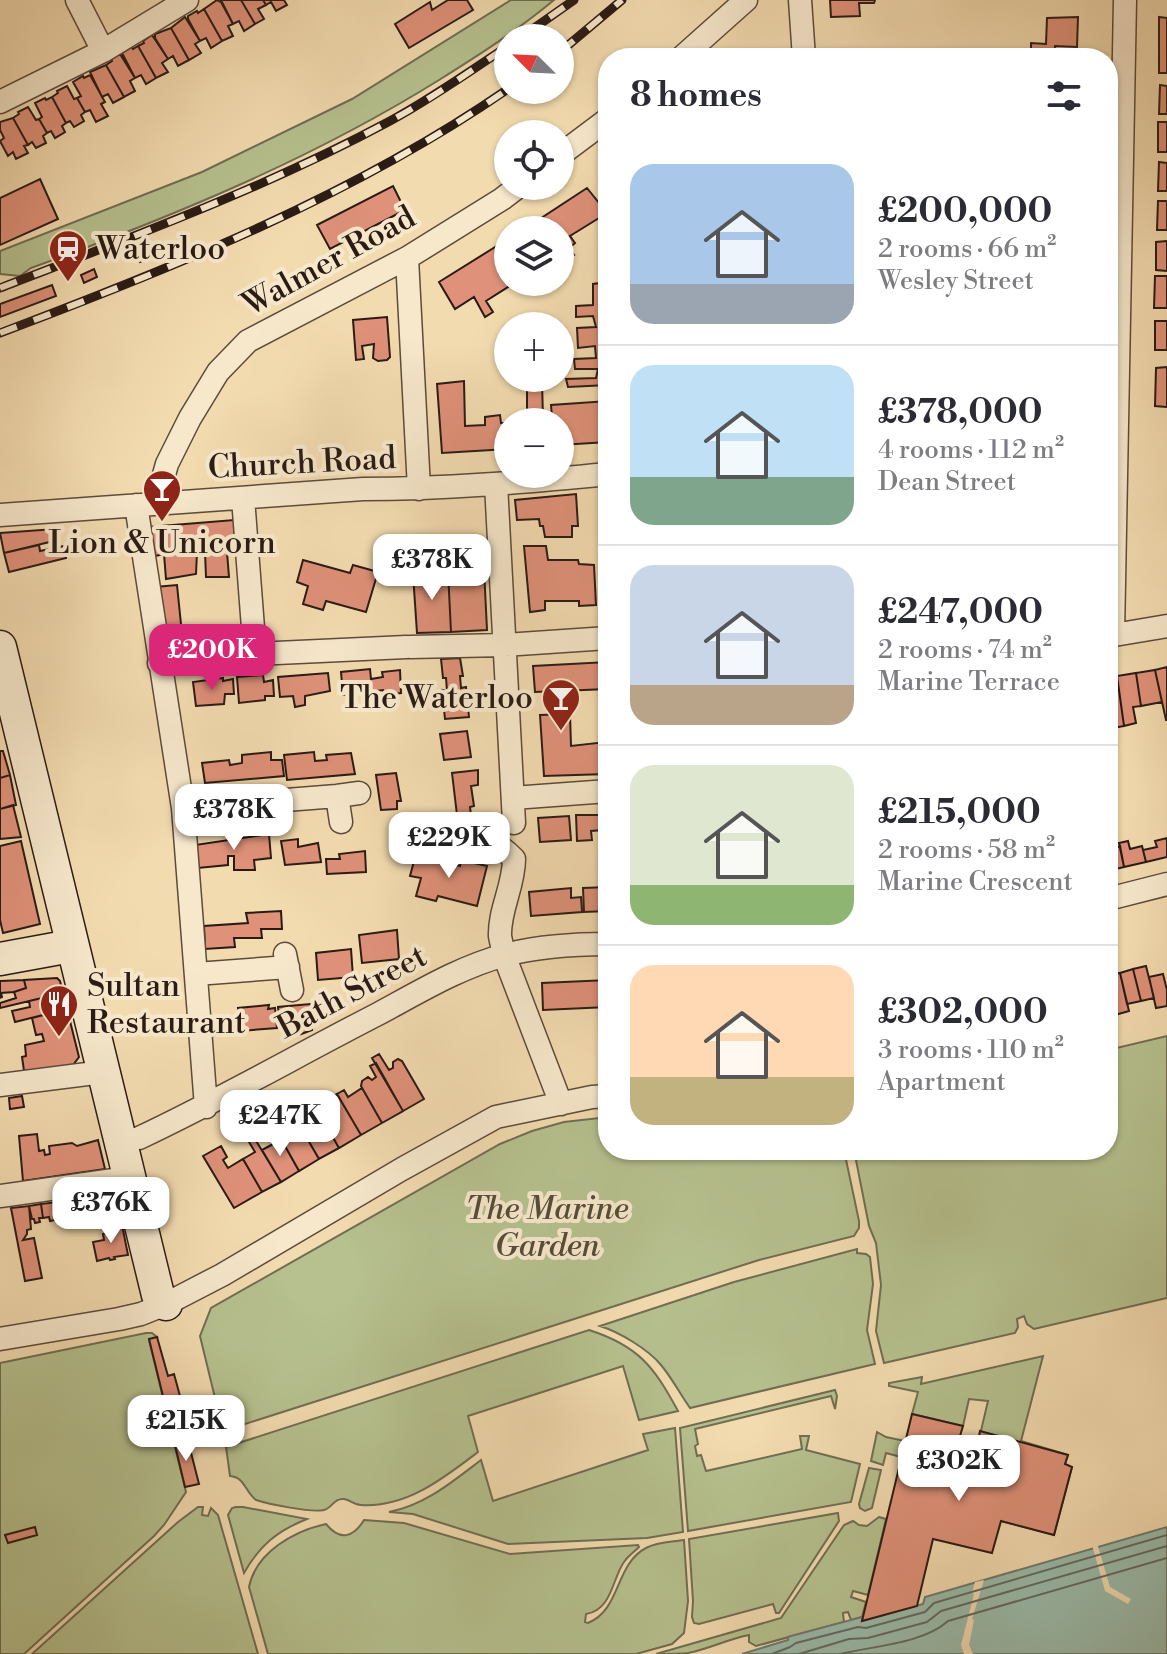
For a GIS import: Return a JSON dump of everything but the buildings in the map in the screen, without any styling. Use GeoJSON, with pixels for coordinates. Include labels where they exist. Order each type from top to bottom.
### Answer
{"type":"FeatureCollection","features":[{"type":"Feature","properties":{"kind":"street"},"geometry":{"type":"LineString","coordinates":[[77,0],[103,51]]}},
{"type":"Feature","properties":{"kind":"street"},"geometry":{"type":"LineString","coordinates":[[0,102],[103,51],[187,0]]}},
{"type":"Feature","properties":{"kind":"street"},"geometry":{"type":"LineString","coordinates":[[692,48],[746,0]]}},
{"type":"Feature","properties":{"kind":"street"},"geometry":{"type":"LineString","coordinates":[[800,0],[803,48]]}},
{"type":"Feature","properties":{"kind":"street"},"geometry":{"type":"LineString","coordinates":[[1118,318],[1125,0]]}},
{"type":"Feature","properties":{"kind":"street"},"geometry":{"type":"LineString","coordinates":[[574,144],[598,126]]}},
{"type":"Feature","properties":{"kind":"street","name":"Walmer Road"},"geometry":{"type":"LineString","coordinates":[[146,504],[190,418],[218,372],[248,341],[407,258],[500,200]]}},
{"type":"Feature","properties":{"kind":"street"},"geometry":{"type":"LineString","coordinates":[[407,258],[419,489]]}},
{"type":"Feature","properties":{"kind":"street","name":"Church Road"},"geometry":{"type":"LineString","coordinates":[[574,477],[598,475]]}},
{"type":"Feature","properties":{"kind":"street","name":"Church Road"},"geometry":{"type":"LineString","coordinates":[[0,515],[363,489],[494,484]]}},
{"type":"Feature","properties":{"kind":"street"},"geometry":{"type":"LineString","coordinates":[[496,488],[514,823]]}},
{"type":"Feature","properties":{"kind":"street"},"geometry":{"type":"LineString","coordinates":[[243,498],[255,654]]}},
{"type":"Feature","properties":{"kind":"street"},"geometry":{"type":"LineString","coordinates":[[146,504],[159,663],[183,808],[206,1107]]}},
{"type":"Feature","properties":{"kind":"street"},"geometry":{"type":"LineString","coordinates":[[1118,635],[1167,626]]}},
{"type":"Feature","properties":{"kind":"street"},"geometry":{"type":"LineString","coordinates":[[159,663],[255,654],[598,639]]}},
{"type":"Feature","properties":{"kind":"street"},"geometry":{"type":"LineString","coordinates":[[0,647],[128,1178],[158,1295],[166,1304]]}},
{"type":"Feature","properties":{"kind":"street"},"geometry":{"type":"LineString","coordinates":[[513,798],[598,792]]}},
{"type":"Feature","properties":{"kind":"street"},"geometry":{"type":"LineString","coordinates":[[183,808],[348,794],[341,822]]}},
{"type":"Feature","properties":{"kind":"street"},"geometry":{"type":"LineString","coordinates":[[406,832],[452,830],[483,837],[501,846],[514,859],[514,875],[500,935],[504,955],[561,1104]]}},
{"type":"Feature","properties":{"kind":"street"},"geometry":{"type":"LineString","coordinates":[[1118,896],[1167,884]]}},
{"type":"Feature","properties":{"kind":"street","name":"Bath Street"},"geometry":{"type":"LineString","coordinates":[[139,1138],[206,1107],[457,972],[504,955],[558,945],[598,944]]}},
{"type":"Feature","properties":{"kind":"street"},"geometry":{"type":"LineString","coordinates":[[0,959],[71,946]]}},
{"type":"Feature","properties":{"kind":"street"},"geometry":{"type":"LineString","coordinates":[[196,974],[286,960],[292,990]]}},
{"type":"Feature","properties":{"kind":"street"},"geometry":{"type":"LineString","coordinates":[[0,1085],[103,1072]]}},
{"type":"Feature","properties":{"kind":"street"},"geometry":{"type":"LineString","coordinates":[[0,1339],[130,1317],[166,1304],[496,1117],[598,1098]]}},
{"type":"Feature","properties":{"kind":"street"},"geometry":{"type":"LineString","coordinates":[[0,1196],[128,1178]]}},
{"type":"Feature","properties":{"kind":"green space"},"geometry":{"type":"Polygon","coordinates":[[[511,0],[554,0],[522,24],[494,24],[494,44],[342,136],[189,207],[31,268],[20,276],[0,274],[0,251],[202,172],[352,99],[511,0]]]}},
{"type":"Feature","properties":{"kind":"green space"},"geometry":{"type":"Polygon","coordinates":[[[1167,1036],[1167,1298],[1034,1329],[1027,1324],[1024,1316],[1017,1319],[1015,1333],[884,1363],[876,1331],[881,1285],[876,1243],[869,1226],[856,1160],[1118,1160],[1118,1048],[1167,1036]]]}},
{"type":"Feature","properties":{"kind":"green space","name":"The Marine Garden"},"geometry":{"type":"Polygon","coordinates":[[[598,1118],[598,1160],[846,1160],[859,1228],[854,1236],[759,1260],[223,1431],[200,1336],[211,1308],[500,1144],[564,1122],[598,1118]]]}},
{"type":"Feature","properties":{"kind":"green space"},"geometry":{"type":"Polygon","coordinates":[[[857,1249],[857,1253],[870,1257],[873,1284],[867,1330],[875,1364],[690,1408],[669,1375],[649,1353],[616,1332],[600,1326],[734,1282],[857,1249]]]}},
{"type":"Feature","properties":{"kind":"green space"},"geometry":{"type":"Polygon","coordinates":[[[589,1330],[621,1343],[643,1360],[678,1411],[639,1420],[623,1366],[468,1416],[478,1452],[424,1489],[393,1502],[361,1505],[341,1499],[324,1510],[290,1508],[256,1500],[239,1479],[230,1476],[226,1447],[589,1330]]]}},
{"type":"Feature","properties":{"kind":"green space"},"geometry":{"type":"Polygon","coordinates":[[[146,1333],[157,1337],[149,1340],[186,1492],[154,1536],[24,1654],[0,1654],[0,1363],[146,1333]]]}},
{"type":"Feature","properties":{"kind":"green space"},"geometry":{"type":"Polygon","coordinates":[[[1043,1356],[1021,1441],[1068,1455],[1065,1464],[1072,1467],[1054,1535],[963,1507],[988,1401],[969,1399],[963,1426],[912,1414],[918,1392],[889,1386],[889,1383],[922,1377],[921,1384],[1043,1356]]]}},
{"type":"Feature","properties":{"kind":"green space"},"geometry":{"type":"Polygon","coordinates":[[[835,1390],[835,1409],[831,1396],[695,1429],[698,1444],[695,1446],[706,1471],[802,1449],[800,1436],[809,1436],[806,1450],[860,1464],[851,1502],[688,1531],[680,1428],[835,1390]]]}},
{"type":"Feature","properties":{"kind":"green space"},"geometry":{"type":"Polygon","coordinates":[[[675,1428],[683,1532],[647,1538],[508,1544],[413,1514],[389,1512],[426,1498],[481,1460],[493,1501],[648,1450],[643,1434],[675,1428]]]}},
{"type":"Feature","properties":{"kind":"green space"},"geometry":{"type":"Polygon","coordinates":[[[877,1432],[905,1441],[901,1457],[886,1453],[883,1465],[871,1461],[877,1432]]]}},
{"type":"Feature","properties":{"kind":"green space"},"geometry":{"type":"Polygon","coordinates":[[[869,1468],[881,1470],[872,1508],[865,1511],[859,1504],[869,1468]]]}},
{"type":"Feature","properties":{"kind":"green space"},"geometry":{"type":"Polygon","coordinates":[[[198,1507],[203,1507],[202,1515],[208,1516],[211,1508],[218,1515],[258,1654],[32,1654],[178,1522],[198,1507]]]}},
{"type":"Feature","properties":{"kind":"green space"},"geometry":{"type":"Polygon","coordinates":[[[236,1507],[307,1519],[270,1540],[244,1573],[228,1515],[236,1507]]]}},
{"type":"Feature","properties":{"kind":"green space"},"geometry":{"type":"Polygon","coordinates":[[[838,1513],[839,1521],[779,1613],[776,1613],[773,1604],[694,1623],[689,1539],[838,1513]]]}},
{"type":"Feature","properties":{"kind":"green space"},"geometry":{"type":"Polygon","coordinates":[[[879,1517],[886,1519],[868,1595],[853,1591],[851,1597],[866,1602],[862,1617],[851,1620],[848,1612],[843,1613],[844,1622],[756,1646],[749,1642],[749,1635],[688,1653],[656,1654],[781,1618],[844,1525],[853,1521],[867,1526],[879,1517]]]}},
{"type":"Feature","properties":{"kind":"green space"},"geometry":{"type":"Polygon","coordinates":[[[364,1520],[404,1523],[510,1554],[638,1545],[620,1569],[601,1607],[586,1614],[585,1622],[588,1623],[607,1608],[636,1555],[655,1544],[684,1540],[688,1601],[684,1633],[672,1644],[636,1654],[268,1654],[249,1587],[259,1563],[278,1545],[301,1532],[326,1524],[336,1533],[346,1535],[355,1531],[364,1520]]]}},
{"type":"Feature","properties":{"kind":"water"},"geometry":{"type":"Polygon","coordinates":[[[1167,1527],[1167,1654],[742,1654],[788,1640],[791,1636],[923,1604],[925,1597],[1167,1527]]]}},
{"type":"Feature","properties":{"kind":"pier"},"geometry":{"type":"Polygon","coordinates":[[[1097,1543],[1110,1587],[1131,1599],[1128,1604],[1105,1591],[1092,1545],[1097,1543]]]}},
{"type":"Feature","properties":{"kind":"pier"},"geometry":{"type":"Polygon","coordinates":[[[984,1580],[972,1619],[969,1645],[973,1654],[964,1654],[961,1645],[972,1593],[975,1582],[984,1580]]]}},
{"type":"Feature","properties":{"kind":"railway"},"geometry":{"type":"LineString","coordinates":[[540,24],[574,0]]}},
{"type":"Feature","properties":{"kind":"railway"},"geometry":{"type":"LineString","coordinates":[[574,40],[622,0]]}},
{"type":"Feature","properties":{"kind":"railway"},"geometry":{"type":"LineString","coordinates":[[0,288],[295,168],[405,113],[494,55]]}},
{"type":"Feature","properties":{"kind":"railway"},"geometry":{"type":"LineString","coordinates":[[0,333],[262,226],[388,163],[494,98]]}},
{"type":"Feature","properties":{"kind":"place","name":"Waterloo"},"geometry":{"type":"Point","coordinates":[68,283]}},
{"type":"Feature","properties":{"kind":"place","name":"Lion & Unicorn"},"geometry":{"type":"Point","coordinates":[162,523]}},
{"type":"Feature","properties":{"kind":"place","name":"The Waterloo"},"geometry":{"type":"Point","coordinates":[561,732]}},
{"type":"Feature","properties":{"kind":"place","name":"Sultan Restaurant"},"geometry":{"type":"Point","coordinates":[59,1038]}}]}
